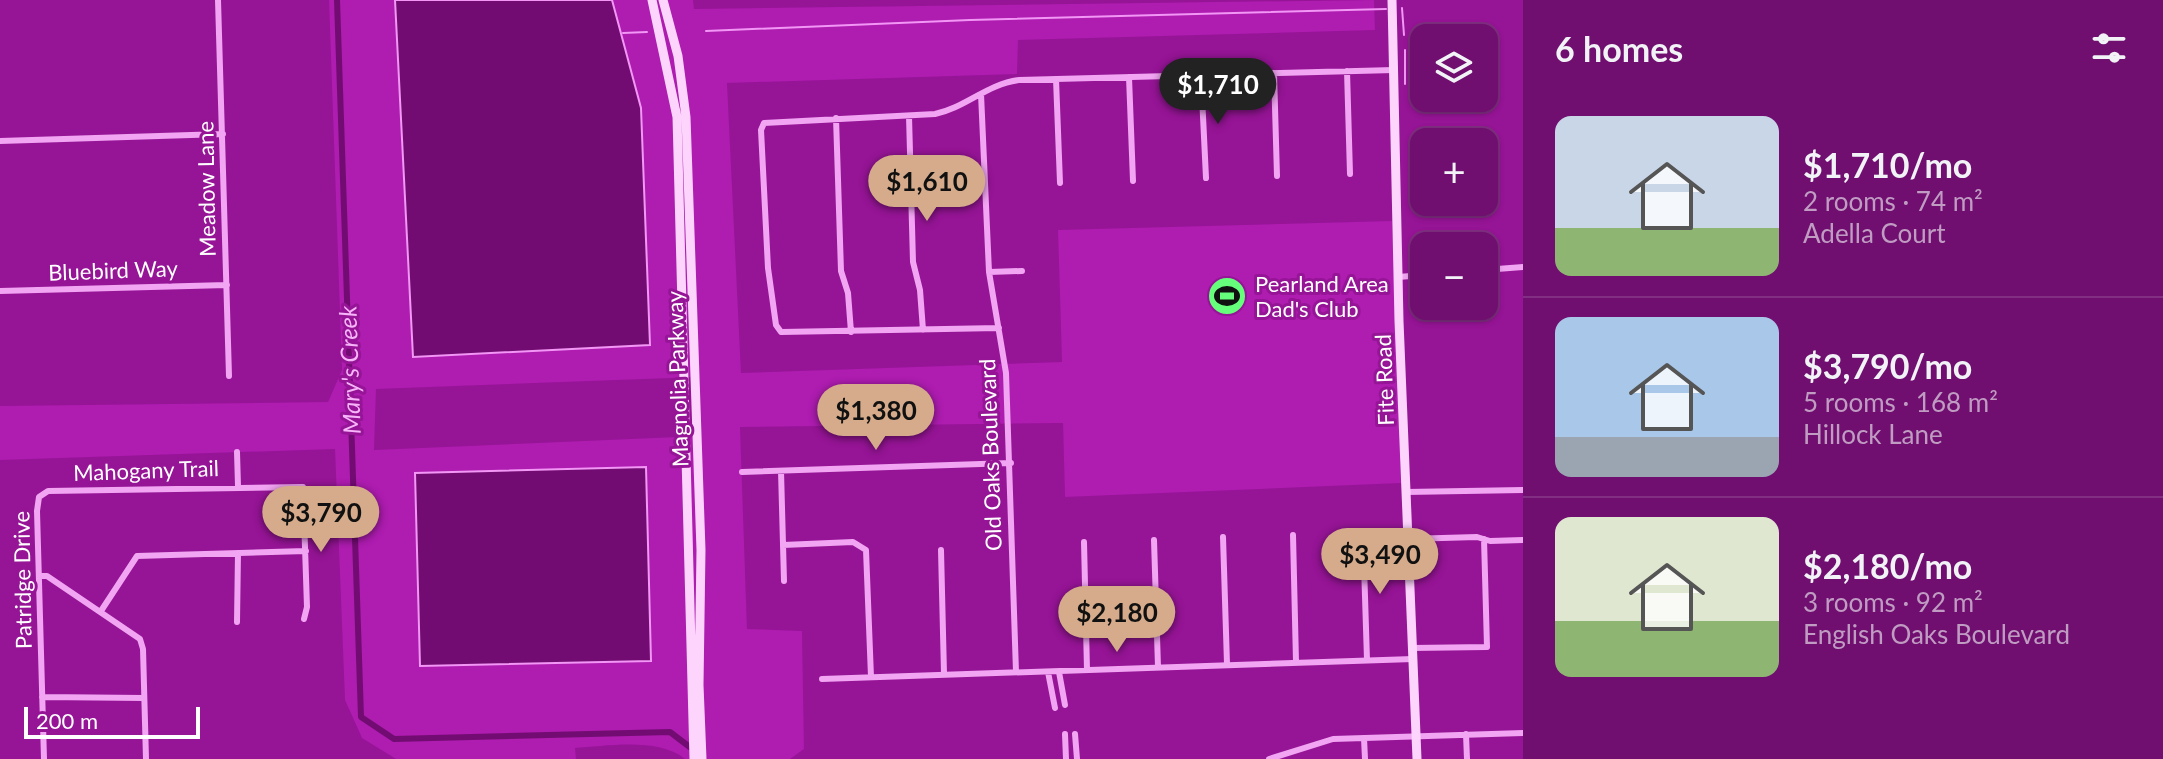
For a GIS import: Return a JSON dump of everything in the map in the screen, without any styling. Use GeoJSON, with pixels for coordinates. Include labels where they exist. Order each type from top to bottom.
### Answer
{"type":"FeatureCollection","features":[{"type":"Feature","properties":{"kind":"street","name":"Meadow Lane"},"geometry":{"type":"LineString","coordinates":[[218,0],[229,376]]}},
{"type":"Feature","properties":{"kind":"street","name":"Magnolia Parkway"},"geometry":{"type":"LineString","coordinates":[[652,0],[680,105],[685,474],[696,709],[702,759]]}},
{"type":"Feature","properties":{"kind":"street","name":"Magnolia Parkway"},"geometry":{"type":"LineString","coordinates":[[663,0],[678,56],[695,363],[698,474],[694,759]]}},
{"type":"Feature","properties":{"kind":"street","name":"Fite Road"},"geometry":{"type":"LineString","coordinates":[[1392,0],[1398,277],[1417,759]]}},
{"type":"Feature","properties":{"kind":"street"},"geometry":{"type":"LineString","coordinates":[[999,328],[788,334],[777,328],[768,268],[761,130],[766,122],[946,112],[999,84],[1019,80],[1394,70]]}},
{"type":"Feature","properties":{"kind":"street"},"geometry":{"type":"LineString","coordinates":[[1347,71],[1350,174]]}},
{"type":"Feature","properties":{"kind":"street"},"geometry":{"type":"LineString","coordinates":[[1274,73],[1277,176]]}},
{"type":"Feature","properties":{"kind":"street"},"geometry":{"type":"LineString","coordinates":[[1201,75],[1206,178]]}},
{"type":"Feature","properties":{"kind":"street"},"geometry":{"type":"LineString","coordinates":[[1129,77],[1133,181]]}},
{"type":"Feature","properties":{"kind":"street"},"geometry":{"type":"LineString","coordinates":[[1056,79],[1060,183]]}},
{"type":"Feature","properties":{"kind":"street","name":"Old Oaks Boulevard"},"geometry":{"type":"LineString","coordinates":[[981,94],[989,272],[1005,357],[1016,672]]}},
{"type":"Feature","properties":{"kind":"street"},"geometry":{"type":"LineString","coordinates":[[909,116],[913,262],[920,290],[923,330]]}},
{"type":"Feature","properties":{"kind":"street"},"geometry":{"type":"LineString","coordinates":[[836,118],[841,271],[848,293],[851,332]]}},
{"type":"Feature","properties":{"kind":"street"},"geometry":{"type":"LineString","coordinates":[[0,141],[223,134]]}},
{"type":"Feature","properties":{"kind":"street"},"geometry":{"type":"LineString","coordinates":[[1498,269],[1523,267]]}},
{"type":"Feature","properties":{"kind":"street"},"geometry":{"type":"LineString","coordinates":[[989,272],[1022,271]]}},
{"type":"Feature","properties":{"kind":"street"},"geometry":{"type":"LineString","coordinates":[[1398,277],[1410,276]]}},
{"type":"Feature","properties":{"kind":"street","name":"Bluebird Way"},"geometry":{"type":"LineString","coordinates":[[0,291],[227,285]]}},
{"type":"Feature","properties":{"kind":"street"},"geometry":{"type":"LineString","coordinates":[[683,363],[695,363]]}},
{"type":"Feature","properties":{"kind":"street"},"geometry":{"type":"LineString","coordinates":[[237,452],[238,486]]}},
{"type":"Feature","properties":{"kind":"street"},"geometry":{"type":"LineString","coordinates":[[742,472],[1011,463]]}},
{"type":"Feature","properties":{"kind":"street"},"geometry":{"type":"LineString","coordinates":[[781,471],[784,581]]}},
{"type":"Feature","properties":{"kind":"street"},"geometry":{"type":"LineString","coordinates":[[685,474],[698,474]]}},
{"type":"Feature","properties":{"kind":"street","name":"Mahogany Trail"},"geometry":{"type":"LineString","coordinates":[[39,497],[48,491],[303,487],[306,551]]}},
{"type":"Feature","properties":{"kind":"street"},"geometry":{"type":"LineString","coordinates":[[1406,492],[1523,490]]}},
{"type":"Feature","properties":{"kind":"street","name":"Patridge Drive"},"geometry":{"type":"LineString","coordinates":[[39,497],[44,759]]}},
{"type":"Feature","properties":{"kind":"street"},"geometry":{"type":"LineString","coordinates":[[1363,533],[1367,660]]}},
{"type":"Feature","properties":{"kind":"street"},"geometry":{"type":"LineString","coordinates":[[1293,535],[1296,662]]}},
{"type":"Feature","properties":{"kind":"street"},"geometry":{"type":"LineString","coordinates":[[1223,537],[1227,664]]}},
{"type":"Feature","properties":{"kind":"street"},"geometry":{"type":"LineString","coordinates":[[1407,539],[1523,540]]}},
{"type":"Feature","properties":{"kind":"street"},"geometry":{"type":"LineString","coordinates":[[1412,648],[1487,647],[1484,539]]}},
{"type":"Feature","properties":{"kind":"street"},"geometry":{"type":"LineString","coordinates":[[1154,540],[1158,667]]}},
{"type":"Feature","properties":{"kind":"street"},"geometry":{"type":"LineString","coordinates":[[783,545],[853,542],[866,550],[871,677]]}},
{"type":"Feature","properties":{"kind":"street"},"geometry":{"type":"LineString","coordinates":[[1084,542],[1087,670]]}},
{"type":"Feature","properties":{"kind":"street"},"geometry":{"type":"LineString","coordinates":[[941,550],[944,674]]}},
{"type":"Feature","properties":{"kind":"street"},"geometry":{"type":"LineString","coordinates":[[101,611],[137,556],[306,551],[307,607],[304,619]]}},
{"type":"Feature","properties":{"kind":"street"},"geometry":{"type":"LineString","coordinates":[[237,622],[238,553]]}},
{"type":"Feature","properties":{"kind":"street"},"geometry":{"type":"LineString","coordinates":[[39,576],[47,576],[140,639],[143,649],[146,759]]}},
{"type":"Feature","properties":{"kind":"street"},"geometry":{"type":"LineString","coordinates":[[822,679],[1413,659]]}},
{"type":"Feature","properties":{"kind":"street"},"geometry":{"type":"LineString","coordinates":[[1048,672],[1055,708]]}},
{"type":"Feature","properties":{"kind":"street"},"geometry":{"type":"LineString","coordinates":[[1059,672],[1065,705]]}},
{"type":"Feature","properties":{"kind":"street"},"geometry":{"type":"LineString","coordinates":[[42,697],[144,698]]}},
{"type":"Feature","properties":{"kind":"street"},"geometry":{"type":"LineString","coordinates":[[1269,759],[1322,741],[1523,733]]}},
{"type":"Feature","properties":{"kind":"street"},"geometry":{"type":"LineString","coordinates":[[1065,734],[1066,759]]}},
{"type":"Feature","properties":{"kind":"street"},"geometry":{"type":"LineString","coordinates":[[1075,734],[1077,759]]}},
{"type":"Feature","properties":{"kind":"street"},"geometry":{"type":"LineString","coordinates":[[1466,734],[1467,759]]}},
{"type":"Feature","properties":{"kind":"street"},"geometry":{"type":"LineString","coordinates":[[1364,738],[1365,759]]}},
{"type":"Feature","properties":{"kind":"shaded area"},"geometry":{"type":"Polygon","coordinates":[[[329,0],[693,0],[694,9],[1374,0],[1375,30],[1018,40],[1017,74],[727,83],[741,373],[1062,362],[1058,230],[1392,221],[1401,483],[1065,497],[1063,423],[740,427],[747,629],[802,631],[804,749],[790,759],[685,759],[661,748],[632,744],[575,748],[576,759],[396,759],[362,738],[345,700],[335,449],[0,460],[0,406],[328,402],[342,370],[329,0]],[[699,377],[376,389],[374,450],[701,436],[699,377]]]}},
{"type":"Feature","properties":{"kind":"shaded area"},"geometry":{"type":"Polygon","coordinates":[[[395,0],[612,0],[641,108],[650,345],[413,357],[395,0]]]}},
{"type":"Feature","properties":{"kind":"shaded area"},"geometry":{"type":"Polygon","coordinates":[[[646,467],[651,661],[420,666],[415,473],[646,467]]]}},
{"type":"Feature","properties":{"kind":"waterway","name":"Mary's Creek"},"geometry":{"type":"LineString","coordinates":[[337,0],[361,717],[394,739],[670,732],[695,751]]}},
{"type":"Feature","properties":{"kind":"waterway"},"geometry":{"type":"LineString","coordinates":[[1402,8],[1404,35]]}},
{"type":"Feature","properties":{"kind":"waterway"},"geometry":{"type":"LineString","coordinates":[[706,31],[970,20],[1386,9]]}},
{"type":"Feature","properties":{"kind":"waterway"},"geometry":{"type":"LineString","coordinates":[[623,33],[647,32]]}},
{"type":"Feature","properties":{"kind":"waterway"},"geometry":{"type":"LineString","coordinates":[[1405,50],[1405,84]]}},
{"type":"Feature","properties":{"kind":"place","name":"Pearland Area Dad's Club"},"geometry":{"type":"Point","coordinates":[1227,296]}}]}
